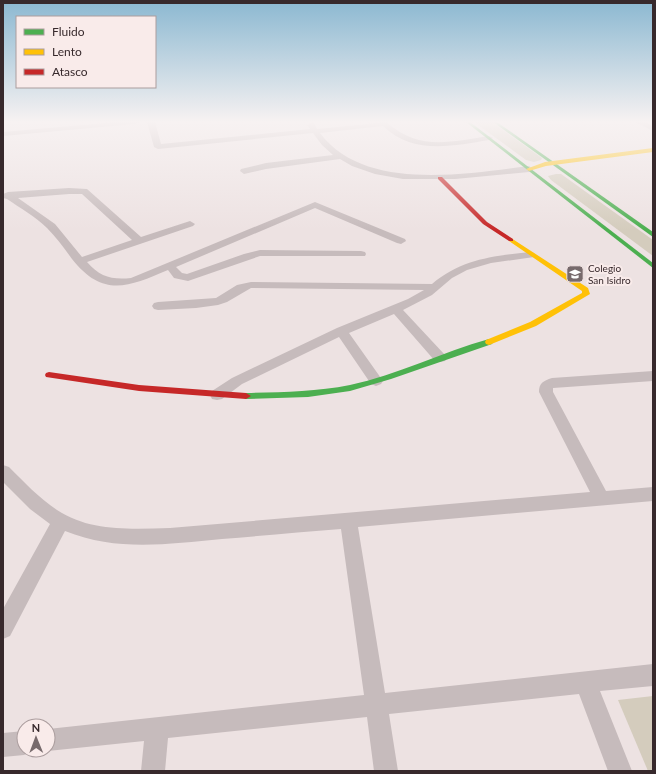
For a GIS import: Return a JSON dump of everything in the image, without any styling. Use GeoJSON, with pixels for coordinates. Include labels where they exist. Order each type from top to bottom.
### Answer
{"type":"FeatureCollection","features":[{"type":"Feature","properties":{"kind":"street"},"geometry":{"type":"LineString","coordinates":[[244,171],[266,166],[331,158]]}},
{"type":"Feature","properties":{"kind":"street"},"geometry":{"type":"LineString","coordinates":[[343,158],[359,165],[386,172],[410,176],[440,178],[464,177],[529,169],[600,158]]}},
{"type":"Feature","properties":{"kind":"street"},"geometry":{"type":"LineString","coordinates":[[515,158],[653,266]]}},
{"type":"Feature","properties":{"kind":"street"},"geometry":{"type":"LineString","coordinates":[[546,158],[653,235]]}},
{"type":"Feature","properties":{"kind":"street"},"geometry":{"type":"LineString","coordinates":[[556,165],[623,158]]}},
{"type":"Feature","properties":{"kind":"street"},"geometry":{"type":"LineString","coordinates":[[49,375],[110,386],[217,395],[268,397],[341,390],[376,381],[440,358],[488,343],[525,328],[586,294],[585,290],[485,224],[440,178]]}},
{"type":"Feature","properties":{"kind":"street"},"geometry":{"type":"LineString","coordinates":[[6,196],[84,191],[139,241]]}},
{"type":"Feature","properties":{"kind":"street"},"geometry":{"type":"LineString","coordinates":[[6,196],[48,223],[86,268],[97,277],[117,282],[132,281],[315,205],[401,241]]}},
{"type":"Feature","properties":{"kind":"street"},"geometry":{"type":"LineString","coordinates":[[80,261],[190,224]]}},
{"type":"Feature","properties":{"kind":"street"},"geometry":{"type":"LineString","coordinates":[[170,266],[178,276],[188,278],[256,254],[361,254]]}},
{"type":"Feature","properties":{"kind":"street"},"geometry":{"type":"LineString","coordinates":[[217,395],[237,381],[341,331],[420,298],[448,276],[471,265],[490,260],[530,255]]}},
{"type":"Feature","properties":{"kind":"street"},"geometry":{"type":"LineString","coordinates":[[158,306],[218,301],[228,297],[240,288],[251,285],[435,287]]}},
{"type":"Feature","properties":{"kind":"street"},"geometry":{"type":"LineString","coordinates":[[396,309],[440,358]]}},
{"type":"Feature","properties":{"kind":"street"},"geometry":{"type":"LineString","coordinates":[[341,331],[376,381]]}},
{"type":"Feature","properties":{"kind":"street"},"geometry":{"type":"LineString","coordinates":[[602,498],[546,392],[546,386],[552,383],[653,376]]}},
{"type":"Feature","properties":{"kind":"street"},"geometry":{"type":"LineString","coordinates":[[3,472],[36,504],[72,527],[84,532],[125,537],[170,536],[653,494]]}},
{"type":"Feature","properties":{"kind":"street"},"geometry":{"type":"LineString","coordinates":[[348,520],[386,771]]}},
{"type":"Feature","properties":{"kind":"street"},"geometry":{"type":"LineString","coordinates":[[3,629],[61,521]]}},
{"type":"Feature","properties":{"kind":"street"},"geometry":{"type":"LineString","coordinates":[[56,739],[157,730],[376,704],[653,675]]}},
{"type":"Feature","properties":{"kind":"street"},"geometry":{"type":"LineString","coordinates":[[585,682],[620,771]]}},
{"type":"Feature","properties":{"kind":"street"},"geometry":{"type":"LineString","coordinates":[[153,771],[157,730]]}},
{"type":"Feature","properties":{"kind":"street"},"geometry":{"type":"LineString","coordinates":[[3,745],[16,744]]}},
{"type":"Feature","properties":{"kind":"shaded area"},"geometry":{"type":"Polygon","coordinates":[[[523,158],[542,158],[541,160],[534,162],[523,158]]]}},
{"type":"Feature","properties":{"kind":"shaded area"},"geometry":{"type":"Polygon","coordinates":[[[561,174],[653,240],[653,256],[551,180],[548,176],[561,174]]]}},
{"type":"Feature","properties":{"kind":"shaded area"},"geometry":{"type":"Polygon","coordinates":[[[653,696],[653,771],[648,771],[618,700],[653,696]]]}},
{"type":"Feature","properties":{"kind":"traffic: fast"},"geometry":{"type":"LineString","coordinates":[[514,158],[653,266]]}},
{"type":"Feature","properties":{"kind":"traffic: fast"},"geometry":{"type":"LineString","coordinates":[[546,158],[653,235]]}},
{"type":"Feature","properties":{"kind":"traffic: fast"},"geometry":{"type":"LineString","coordinates":[[246,396],[308,394],[350,388],[388,377],[489,342]]}},
{"type":"Feature","properties":{"kind":"traffic: slow"},"geometry":{"type":"LineString","coordinates":[[529,169],[545,164],[590,158]]}},
{"type":"Feature","properties":{"kind":"traffic: slow"},"geometry":{"type":"LineString","coordinates":[[489,342],[533,324],[586,294],[585,290],[511,240]]}},
{"type":"Feature","properties":{"kind":"traffic: jam"},"geometry":{"type":"LineString","coordinates":[[440,178],[485,223],[511,240]]}},
{"type":"Feature","properties":{"kind":"traffic: jam"},"geometry":{"type":"LineString","coordinates":[[49,375],[139,388],[246,396]]}},
{"type":"Feature","properties":{"kind":"place","name":"Colegio San Isidro"},"geometry":{"type":"Point","coordinates":[575,274]}}]}
